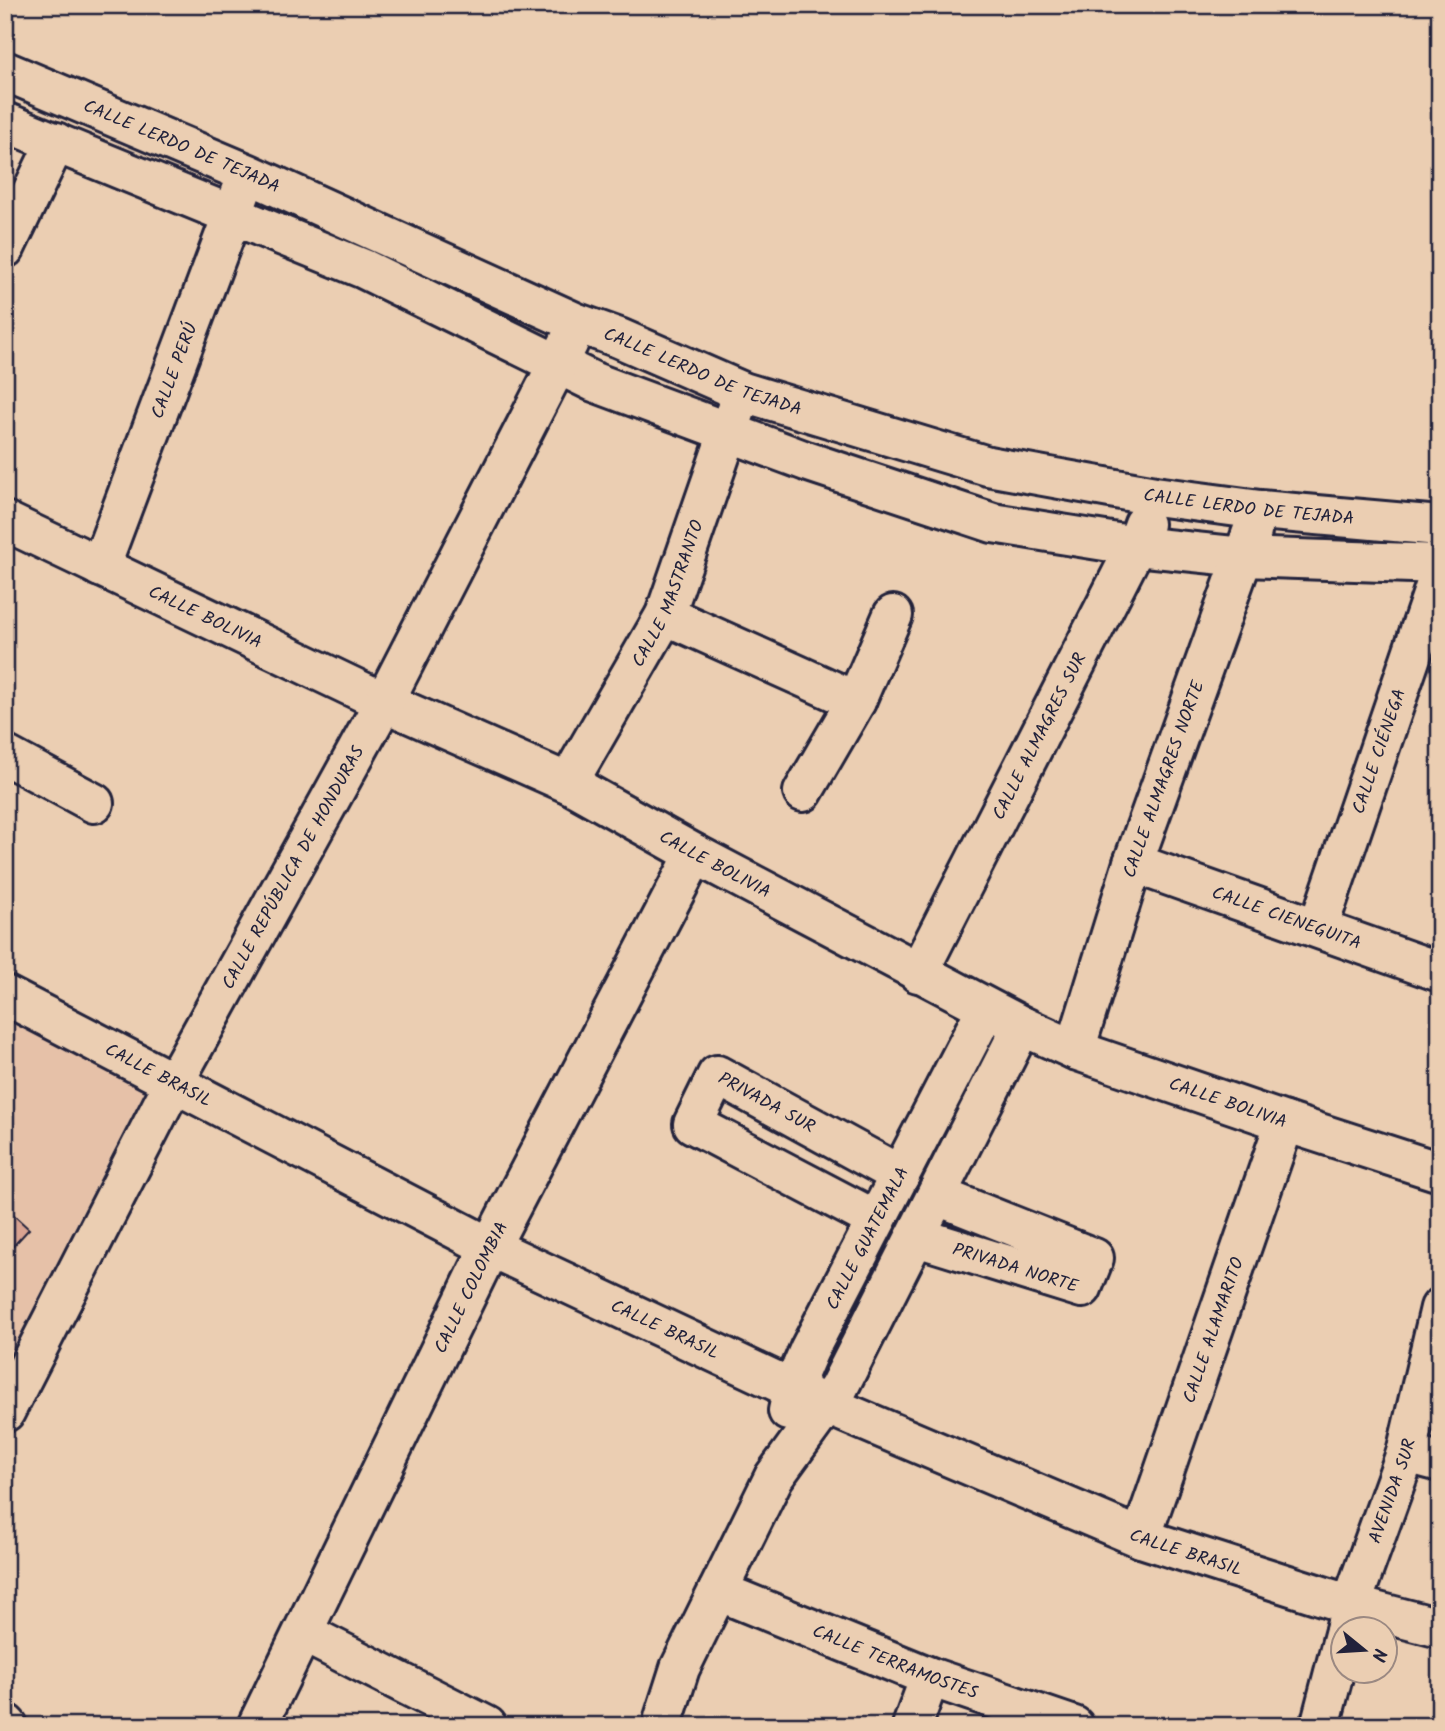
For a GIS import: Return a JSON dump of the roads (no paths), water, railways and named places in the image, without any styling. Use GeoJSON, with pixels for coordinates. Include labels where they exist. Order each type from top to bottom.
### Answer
{"type":"FeatureCollection","features":[{"type":"Feature","properties":{"kind":"street","name":"CALLE LERDO DE TEJADA"},"geometry":{"type":"LineString","coordinates":[[5,71],[249,174],[577,323],[619,338],[743,392],[988,466],[1155,496],[1260,510],[1440,526]]}},
{"type":"Feature","properties":{"kind":"street"},"geometry":{"type":"LineString","coordinates":[[5,122],[364,269],[594,382],[806,461],[993,523],[1136,546],[1243,556],[1440,564]]}},
{"type":"Feature","properties":{"kind":"street"},"geometry":{"type":"LineString","coordinates":[[5,248],[56,142]]}},
{"type":"Feature","properties":{"kind":"street","name":"CALLE PERÚ"},"geometry":{"type":"LineString","coordinates":[[100,567],[230,215],[249,174]]}},
{"type":"Feature","properties":{"kind":"street","name":"CALLE REPÚBLICA DE HONDURAS"},"geometry":{"type":"LineString","coordinates":[[5,1412],[173,1084],[384,702],[559,364],[577,323]]}},
{"type":"Feature","properties":{"kind":"street","name":"CALLE MASTRANTO"},"geometry":{"type":"LineString","coordinates":[[568,783],[664,615],[743,392]]}},
{"type":"Feature","properties":{"kind":"street","name":"CALLE ALMAGRES SUR"},"geometry":{"type":"LineString","coordinates":[[918,973],[1136,546],[1155,496]]}},
{"type":"Feature","properties":{"kind":"street","name":"CALLE ALMAGRES NORTE"},"geometry":{"type":"LineString","coordinates":[[1075,1050],[1133,863],[1260,510]]}},
{"type":"Feature","properties":{"kind":"street","name":"CALLE BOLIVIA"},"geometry":{"type":"LineString","coordinates":[[5,521],[384,702],[568,783],[695,854],[1022,1026],[1075,1050],[1440,1172]]}},
{"type":"Feature","properties":{"kind":"street","name":"CALLE CIÉNEGA"},"geometry":{"type":"LineString","coordinates":[[1318,928],[1440,572]]}},
{"type":"Feature","properties":{"kind":"street"},"geometry":{"type":"LineString","coordinates":[[664,615],[856,701]]}},
{"type":"Feature","properties":{"kind":"street"},"geometry":{"type":"LineString","coordinates":[[803,792],[856,701],[893,615]]}},
{"type":"Feature","properties":{"kind":"street"},"geometry":{"type":"LineString","coordinates":[[5,755],[94,803]]}},
{"type":"Feature","properties":{"kind":"street","name":"CALLE COLOMBIA"},"geometry":{"type":"LineString","coordinates":[[257,1726],[490,1247],[695,854]]}},
{"type":"Feature","properties":{"kind":"street","name":"CALLE CIENEGUITA"},"geometry":{"type":"LineString","coordinates":[[1133,863],[1440,972]]}},
{"type":"Feature","properties":{"kind":"street","name":"CALLE BRASIL"},"geometry":{"type":"LineString","coordinates":[[5,995],[490,1247],[827,1405],[1330,1616]]}},
{"type":"Feature","properties":{"kind":"street","name":"CALLE GUATEMALA"},"geometry":{"type":"LineString","coordinates":[[774,1477],[793,1387],[809,1350],[986,1009]]}},
{"type":"Feature","properties":{"kind":"street","name":"CALLE GUATEMALA"},"geometry":{"type":"LineString","coordinates":[[666,1726],[664,1718],[680,1668],[774,1477],[838,1389],[1022,1026]]}},
{"type":"Feature","properties":{"kind":"street","name":"PRIVADA SUR"},"geometry":{"type":"LineString","coordinates":[[876,1220],[693,1124],[717,1075],[901,1175]]}},
{"type":"Feature","properties":{"kind":"street","name":"CALLE ALAMARITO"},"geometry":{"type":"LineString","coordinates":[[1142,1538],[1285,1122]]}},
{"type":"Feature","properties":{"kind":"street","name":"PRIVADA NORTE"},"geometry":{"type":"LineString","coordinates":[[917,1237],[1082,1288],[1094,1258],[938,1196]]}},
{"type":"Feature","properties":{"kind":"street","name":"AVENIDA SUR"},"geometry":{"type":"LineString","coordinates":[[1349,1616],[1423,1457],[1440,1308]]}},
{"type":"Feature","properties":{"kind":"street","name":"CALLE TERRAMOSTES"},"geometry":{"type":"LineString","coordinates":[[718,1591],[930,1677],[1074,1726]]}},
{"type":"Feature","properties":{"kind":"street","name":"CALLE BRASIL"},"geometry":{"type":"LineString","coordinates":[[1400,1626],[1440,1628]]}},
{"type":"Feature","properties":{"kind":"street"},"geometry":{"type":"LineString","coordinates":[[304,1633],[488,1726]]}},
{"type":"Feature","properties":{"kind":"street"},"geometry":{"type":"LineString","coordinates":[[912,1726],[930,1677]]}},
{"type":"Feature","properties":{"kind":"street","name":"AVENIDA SUR"},"geometry":{"type":"LineString","coordinates":[[1320,1726],[1330,1686]]}}]}
